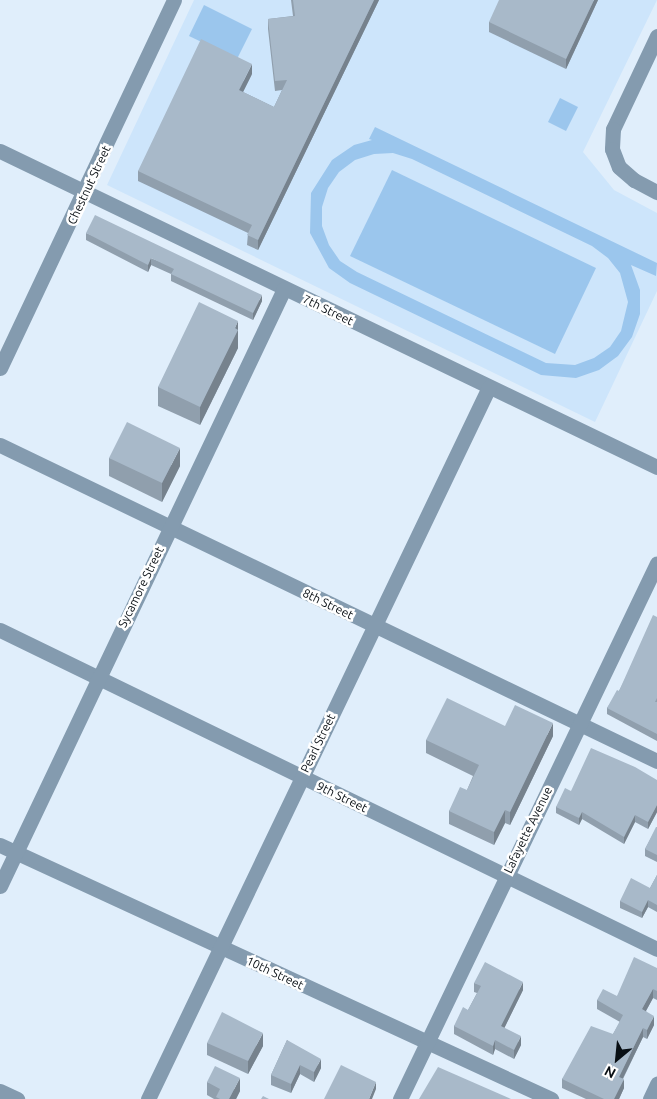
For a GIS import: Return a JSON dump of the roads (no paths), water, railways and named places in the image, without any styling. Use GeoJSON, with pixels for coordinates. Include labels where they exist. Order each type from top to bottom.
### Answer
{"type":"FeatureCollection","features":[{"type":"Feature","properties":{"kind":"street","name":"Chestnut Street"},"geometry":{"type":"LineString","coordinates":[[0,368],[85,193],[174,0]]}},
{"type":"Feature","properties":{"kind":"street"},"geometry":{"type":"LineString","coordinates":[[657,36],[613,129],[612,149],[620,167],[634,180],[657,192]]}},
{"type":"Feature","properties":{"kind":"street","name":"7th Street"},"geometry":{"type":"LineString","coordinates":[[0,151],[657,467]]}},
{"type":"Feature","properties":{"kind":"street","name":"Sycamore Street"},"geometry":{"type":"LineString","coordinates":[[0,886],[97,678],[284,289]]}},
{"type":"Feature","properties":{"kind":"street","name":"Pearl Street"},"geometry":{"type":"LineString","coordinates":[[148,1099],[489,387]]}},
{"type":"Feature","properties":{"kind":"street","name":"8th Street"},"geometry":{"type":"LineString","coordinates":[[0,445],[657,761]]}},
{"type":"Feature","properties":{"kind":"street","name":"Lafayette Avenue"},"geometry":{"type":"LineString","coordinates":[[400,1099],[657,562]]}},
{"type":"Feature","properties":{"kind":"street","name":"9th Street"},"geometry":{"type":"LineString","coordinates":[[0,630],[657,949]]}},
{"type":"Feature","properties":{"kind":"street","name":"10th Street"},"geometry":{"type":"LineString","coordinates":[[0,845],[551,1099]]}},
{"type":"Feature","properties":{"kind":"street"},"geometry":{"type":"LineString","coordinates":[[650,1099],[657,1084]]}},
{"type":"Feature","properties":{"kind":"street"},"geometry":{"type":"LineString","coordinates":[[0,1091],[17,1099]]}}]}
